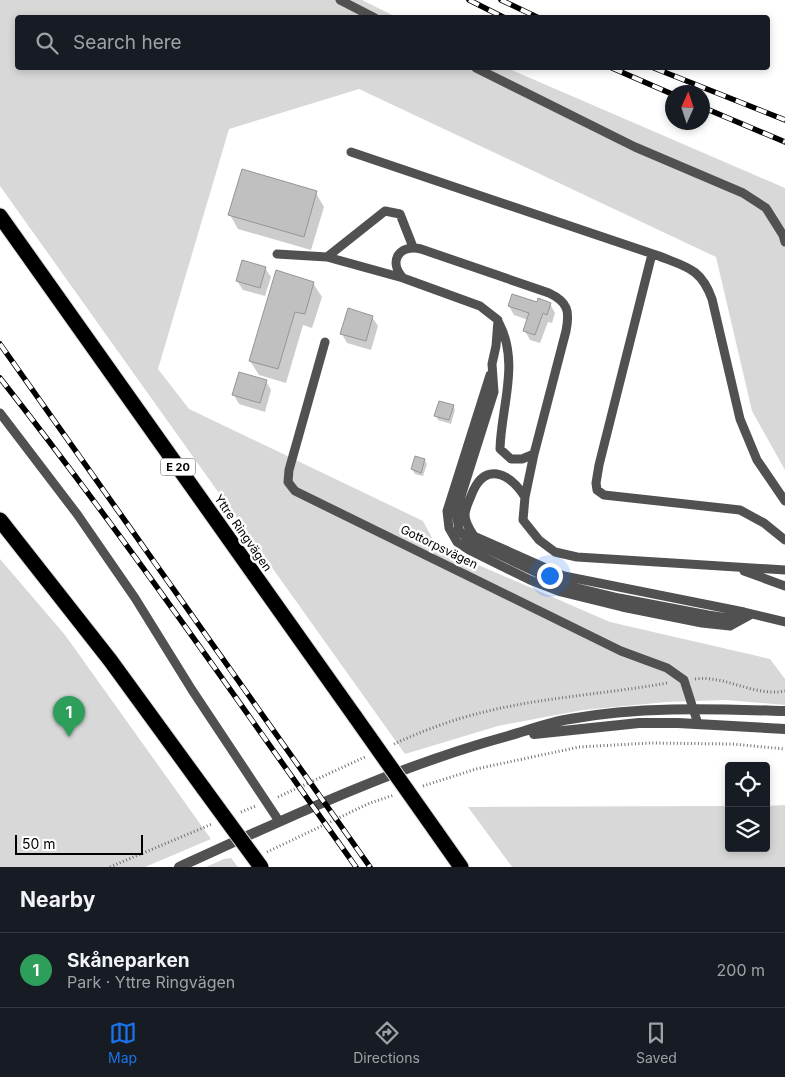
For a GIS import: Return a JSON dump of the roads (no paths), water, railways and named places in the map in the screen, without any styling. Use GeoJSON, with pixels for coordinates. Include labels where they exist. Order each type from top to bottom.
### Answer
{"type":"FeatureCollection","features":[{"type":"Feature","properties":{"kind":"highway","name":"Yttre Ringvägen"},"geometry":{"type":"LineString","coordinates":[[0,216],[461,867]]}},
{"type":"Feature","properties":{"kind":"highway"},"geometry":{"type":"LineString","coordinates":[[0,520],[110,660],[204,789],[261,861]]}},
{"type":"Feature","properties":{"kind":"street"},"geometry":{"type":"LineString","coordinates":[[180,867],[279,821],[366,784],[456,750],[570,719],[638,711],[694,709],[785,711]]}},
{"type":"Feature","properties":{"kind":"street"},"geometry":{"type":"LineString","coordinates":[[501,738],[639,723],[785,729]]}},
{"type":"Feature","properties":{"kind":"lane"},"geometry":{"type":"LineString","coordinates":[[340,0],[369,15]]}},
{"type":"Feature","properties":{"kind":"lane"},"geometry":{"type":"LineString","coordinates":[[480,70],[635,146],[743,193],[766,208],[783,235],[785,242]]}},
{"type":"Feature","properties":{"kind":"lane"},"geometry":{"type":"LineString","coordinates":[[351,152],[652,254],[692,270],[701,278],[712,299],[740,419],[757,460],[785,501]]}},
{"type":"Feature","properties":{"kind":"lane"},"geometry":{"type":"LineString","coordinates":[[328,257],[385,211],[400,214],[413,247]]}},
{"type":"Feature","properties":{"kind":"lane"},"geometry":{"type":"LineString","coordinates":[[403,278],[397,271],[397,259],[403,250],[413,247],[549,293],[564,303],[567,311],[566,331],[534,454],[525,497],[523,520],[539,540],[555,552],[577,557],[785,570]]}},
{"type":"Feature","properties":{"kind":"lane"},"geometry":{"type":"LineString","coordinates":[[277,254],[328,257],[403,278],[480,306],[498,320],[507,348],[509,366],[508,385],[500,430],[500,449],[511,459],[522,459],[534,454]]}},
{"type":"Feature","properties":{"kind":"lane"},"geometry":{"type":"LineString","coordinates":[[652,254],[599,464],[596,483],[598,490],[604,495],[614,498],[643,499],[740,510],[764,523],[785,540]]}},
{"type":"Feature","properties":{"kind":"lane"},"geometry":{"type":"LineString","coordinates":[[498,320],[496,346],[487,388],[447,511],[449,528],[457,542],[469,550],[530,580],[590,601],[693,621],[730,626],[747,614]]}},
{"type":"Feature","properties":{"kind":"lane","name":"Gottorpsvägen"},"geometry":{"type":"LineString","coordinates":[[325,342],[289,470],[288,482],[295,491],[620,651],[667,668],[684,680],[698,724]]}},
{"type":"Feature","properties":{"kind":"lane"},"geometry":{"type":"LineString","coordinates":[[0,413],[77,514],[129,590],[192,690],[279,821]]}},
{"type":"Feature","properties":{"kind":"lane"},"geometry":{"type":"LineString","coordinates":[[525,497],[515,484],[503,476],[492,474],[481,477],[475,484],[465,514],[468,529],[474,536],[564,576],[747,614],[783,619]]}},
{"type":"Feature","properties":{"kind":"lane"},"geometry":{"type":"LineString","coordinates":[[732,567],[785,586]]}},
{"type":"Feature","properties":{"kind":"railway"},"geometry":{"type":"LineString","coordinates":[[469,0],[499,15]]}},
{"type":"Feature","properties":{"kind":"railway"},"geometry":{"type":"LineString","coordinates":[[501,0],[533,15]]}},
{"type":"Feature","properties":{"kind":"railway"},"geometry":{"type":"LineString","coordinates":[[617,70],[665,91]]}},
{"type":"Feature","properties":{"kind":"railway"},"geometry":{"type":"LineString","coordinates":[[659,70],[785,120]]}},
{"type":"Feature","properties":{"kind":"railway"},"geometry":{"type":"LineString","coordinates":[[710,110],[785,142]]}},
{"type":"Feature","properties":{"kind":"railway"},"geometry":{"type":"LineString","coordinates":[[0,344],[370,867]]}},
{"type":"Feature","properties":{"kind":"railway"},"geometry":{"type":"LineString","coordinates":[[0,378],[137,559],[356,867]]}},
{"type":"Feature","properties":{"kind":"place","name":"Skåneparken"},"geometry":{"type":"Point","coordinates":[69,737]}}]}
